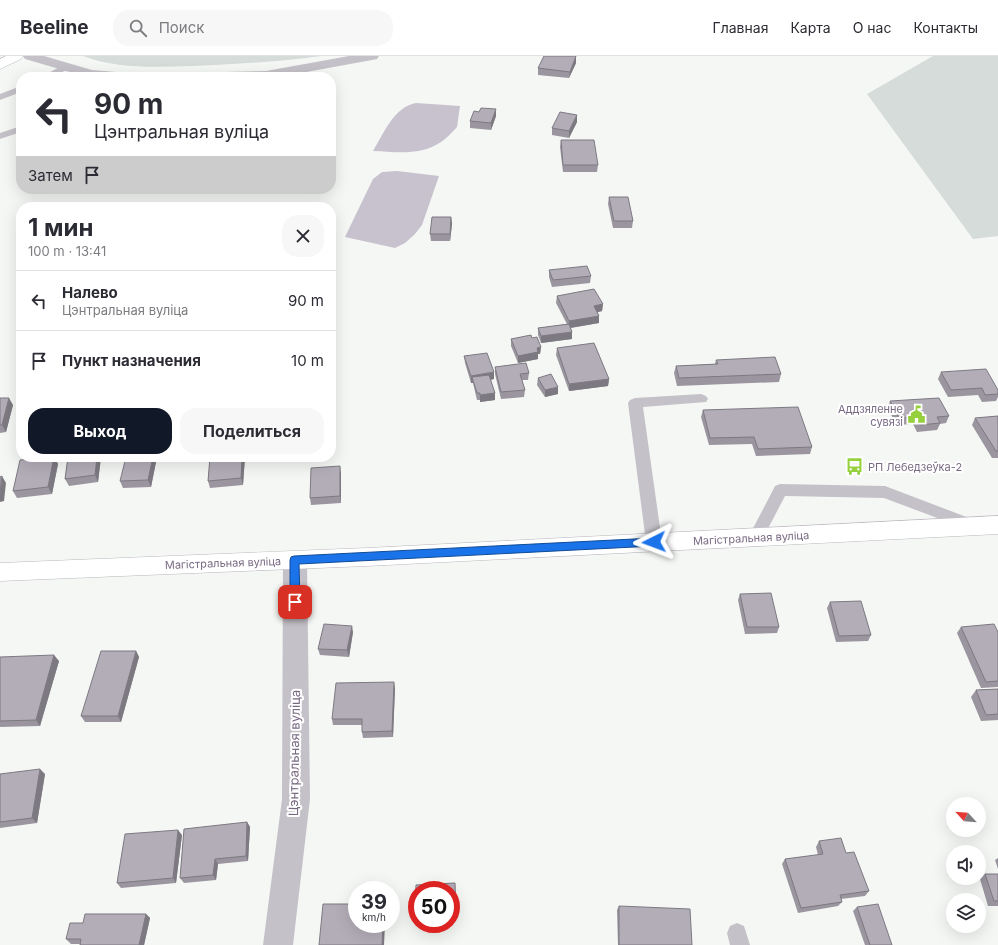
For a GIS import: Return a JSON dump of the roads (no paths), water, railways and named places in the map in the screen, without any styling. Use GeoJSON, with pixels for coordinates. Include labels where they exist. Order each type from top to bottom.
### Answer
{"type":"FeatureCollection","features":[{"type":"Feature","properties":{"kind":"main road"},"geometry":{"type":"LineString","coordinates":[[0,65],[16,56]]}},
{"type":"Feature","properties":{"kind":"main road","name":"Магістральная вуліца"},"geometry":{"type":"LineString","coordinates":[[0,572],[294,560],[987,526]]}},
{"type":"Feature","properties":{"kind":"street"},"geometry":{"type":"LineString","coordinates":[[30,56],[64,68],[83,72]]}},
{"type":"Feature","properties":{"kind":"street"},"geometry":{"type":"LineString","coordinates":[[287,72],[372,56]]}},
{"type":"Feature","properties":{"kind":"street","name":"Цэнтральная вуліца"},"geometry":{"type":"LineString","coordinates":[[278,945],[296,798],[294,560]]}},
{"type":"Feature","properties":{"kind":"lane"},"geometry":{"type":"LineString","coordinates":[[56,72],[64,68]]}},
{"type":"Feature","properties":{"kind":"lane"},"geometry":{"type":"LineString","coordinates":[[0,97],[16,91]]}},
{"type":"Feature","properties":{"kind":"lane"},"geometry":{"type":"LineString","coordinates":[[0,137],[16,131]]}},
{"type":"Feature","properties":{"kind":"lane"},"geometry":{"type":"LineString","coordinates":[[0,137],[16,138]]}},
{"type":"Feature","properties":{"kind":"lane"},"geometry":{"type":"LineString","coordinates":[[654,542],[635,403],[701,399]]}},
{"type":"Feature","properties":{"kind":"lane"},"geometry":{"type":"LineString","coordinates":[[756,538],[780,490],[884,492],[987,526]]}},
{"type":"Feature","properties":{"kind":"place","name":"Аддзяленне сувязі"},"geometry":{"type":"Point","coordinates":[916,415]}},
{"type":"Feature","properties":{"kind":"place","name":"РП Лебедзеўка-2"},"geometry":{"type":"Point","coordinates":[855,467]}}]}
